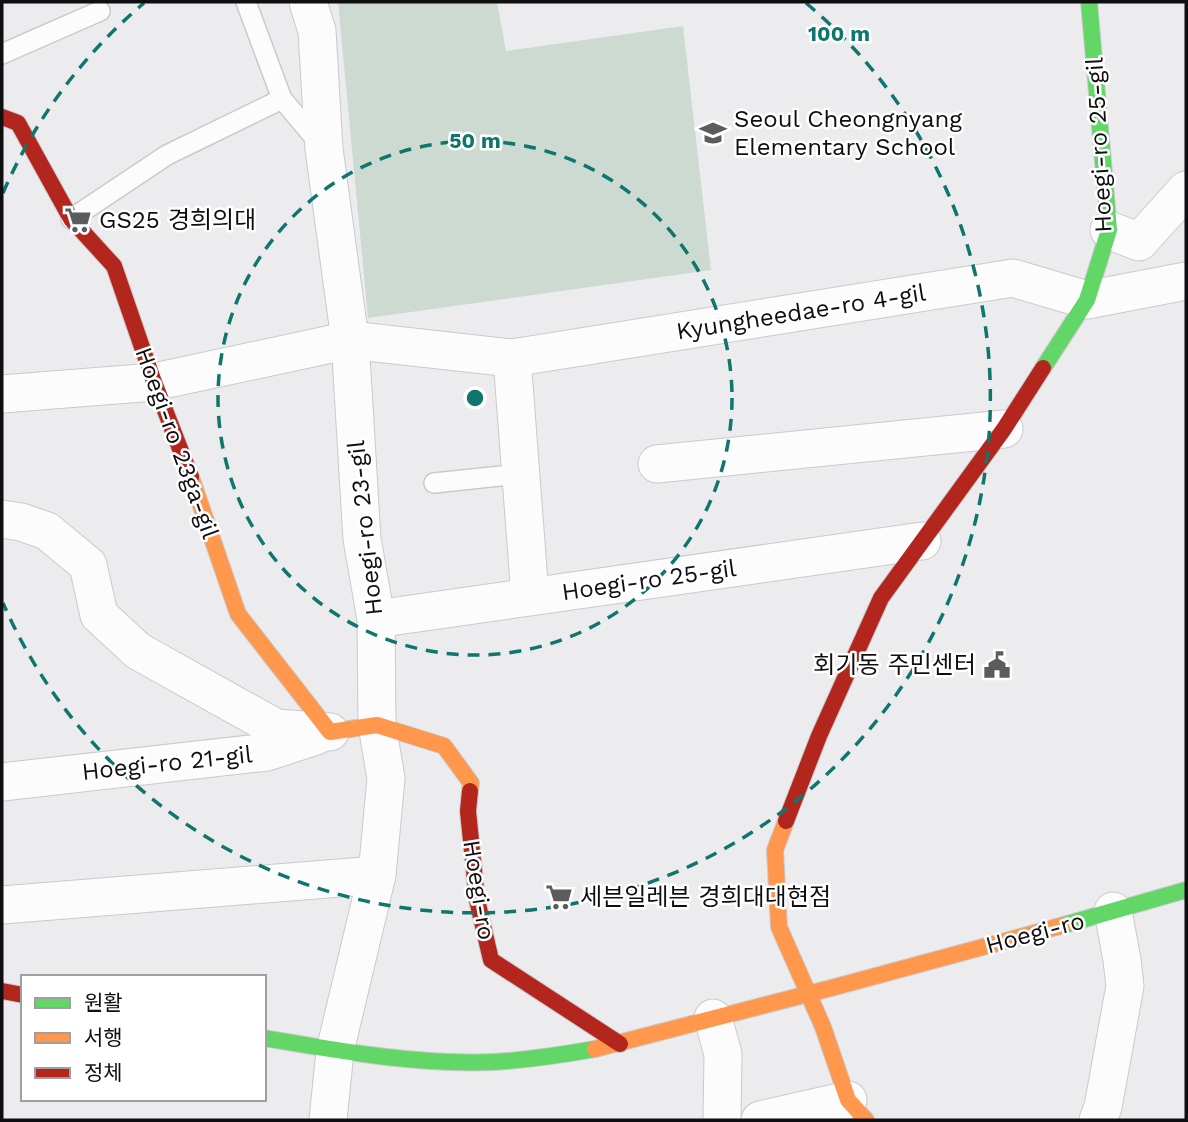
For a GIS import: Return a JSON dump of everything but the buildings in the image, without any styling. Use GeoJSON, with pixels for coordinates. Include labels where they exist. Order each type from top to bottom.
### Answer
{"type":"FeatureCollection","features":[{"type":"Feature","properties":{"kind":"street","name":"Hoegi-ro 23-gil"},"geometry":{"type":"LineString","coordinates":[[308,2],[317,31],[324,149],[350,340],[362,539],[376,619],[377,725],[386,778],[377,875],[335,1051]]}},
{"type":"Feature","properties":{"kind":"street","name":"Hoegi-ro 25-gil"},"geometry":{"type":"LineString","coordinates":[[857,1110],[779,927],[775,850],[819,736],[881,598],[1004,429],[1087,300],[1109,230],[1089,2]]}},
{"type":"Feature","properties":{"kind":"street","name":"Hoegi-ro 23ga-gil"},"geometry":{"type":"LineString","coordinates":[[2,117],[18,124],[71,219],[114,266],[154,382],[203,510],[237,614],[330,732]]}},
{"type":"Feature","properties":{"kind":"street"},"geometry":{"type":"LineString","coordinates":[[1109,230],[1139,242],[1186,190]]}},
{"type":"Feature","properties":{"kind":"street","name":"Kyungheedae-ro 4-gil"},"geometry":{"type":"LineString","coordinates":[[2,394],[154,382],[350,340],[511,350],[890,289],[1013,278],[1087,300]]}},
{"type":"Feature","properties":{"kind":"street"},"geometry":{"type":"LineString","coordinates":[[1087,300],[1186,281]]}},
{"type":"Feature","properties":{"kind":"street"},"geometry":{"type":"LineString","coordinates":[[511,350],[530,596]]}},
{"type":"Feature","properties":{"kind":"street"},"geometry":{"type":"LineString","coordinates":[[657,464],[1004,429]]}},
{"type":"Feature","properties":{"kind":"street"},"geometry":{"type":"LineString","coordinates":[[2,519],[47,531],[88,565],[99,615],[138,651],[276,728],[330,732],[377,725]]}},
{"type":"Feature","properties":{"kind":"street","name":"Hoegi-ro 25-gil"},"geometry":{"type":"LineString","coordinates":[[376,619],[922,541]]}},
{"type":"Feature","properties":{"kind":"street","name":"Hoegi-ro"},"geometry":{"type":"LineString","coordinates":[[377,725],[444,746],[471,783],[468,811],[477,900],[491,960],[620,1044]]}},
{"type":"Feature","properties":{"kind":"street","name":"Hoegi-ro 21-gil"},"geometry":{"type":"LineString","coordinates":[[2,782],[267,752],[330,732]]}},
{"type":"Feature","properties":{"kind":"street"},"geometry":{"type":"LineString","coordinates":[[2,905],[377,875]]}},
{"type":"Feature","properties":{"kind":"street","name":"Hoegi-ro"},"geometry":{"type":"LineString","coordinates":[[266,1038],[335,1051],[469,1062],[526,1059],[620,1044],[810,995],[1186,890]]}},
{"type":"Feature","properties":{"kind":"street","name":"Hoegi-ro"},"geometry":{"type":"LineString","coordinates":[[1098,1120],[1103,1107],[1125,986],[1113,911]]}},
{"type":"Feature","properties":{"kind":"street"},"geometry":{"type":"LineString","coordinates":[[2,991],[21,995]]}},
{"type":"Feature","properties":{"kind":"street"},"geometry":{"type":"LineString","coordinates":[[713,1018],[723,1054],[722,1120]]}},
{"type":"Feature","properties":{"kind":"street"},"geometry":{"type":"LineString","coordinates":[[328,1120],[335,1051]]}},
{"type":"Feature","properties":{"kind":"street"},"geometry":{"type":"LineString","coordinates":[[760,1120],[857,1110]]}},
{"type":"Feature","properties":{"kind":"lane"},"geometry":{"type":"LineString","coordinates":[[246,2],[282,99],[324,149]]}},
{"type":"Feature","properties":{"kind":"lane"},"geometry":{"type":"LineString","coordinates":[[2,54],[100,11]]}},
{"type":"Feature","properties":{"kind":"lane"},"geometry":{"type":"LineString","coordinates":[[71,219],[167,155],[282,99]]}},
{"type":"Feature","properties":{"kind":"lane"},"geometry":{"type":"LineString","coordinates":[[435,482],[520,474]]}},
{"type":"Feature","properties":{"kind":"shaded area"},"geometry":{"type":"Polygon","coordinates":[[[338,2],[497,2],[506,51],[683,26],[711,270],[368,318],[338,2]]]}},
{"type":"Feature","properties":{"kind":"traffic: fast"},"geometry":{"type":"LineString","coordinates":[[1043,368],[1087,300],[1109,230],[1089,2]]}},
{"type":"Feature","properties":{"kind":"traffic: fast"},"geometry":{"type":"LineString","coordinates":[[1064,925],[1186,890]]}},
{"type":"Feature","properties":{"kind":"traffic: fast"},"geometry":{"type":"LineString","coordinates":[[266,1038],[378,1056],[464,1062],[519,1060],[595,1049]]}},
{"type":"Feature","properties":{"kind":"traffic: slow"},"geometry":{"type":"LineString","coordinates":[[191,477],[238,614],[330,732],[377,725],[444,746],[471,783],[470,791]]}},
{"type":"Feature","properties":{"kind":"traffic: slow"},"geometry":{"type":"LineString","coordinates":[[786,821],[775,850],[779,927],[823,1027],[848,1100],[866,1120]]}},
{"type":"Feature","properties":{"kind":"traffic: slow"},"geometry":{"type":"LineString","coordinates":[[595,1049],[1064,925]]}},
{"type":"Feature","properties":{"kind":"traffic: jam"},"geometry":{"type":"LineString","coordinates":[[2,117],[18,123],[71,219],[114,266],[154,382],[191,477]]}},
{"type":"Feature","properties":{"kind":"traffic: jam"},"geometry":{"type":"LineString","coordinates":[[786,821],[819,736],[881,598],[1004,429],[1043,368]]}},
{"type":"Feature","properties":{"kind":"traffic: jam"},"geometry":{"type":"LineString","coordinates":[[470,791],[468,811],[477,900],[491,960],[620,1044]]}},
{"type":"Feature","properties":{"kind":"traffic: jam"},"geometry":{"type":"LineString","coordinates":[[2,991],[21,995]]}},
{"type":"Feature","properties":{"kind":"place","name":"Seoul Cheongnyang Elementary School"},"geometry":{"type":"Point","coordinates":[713,133]}},
{"type":"Feature","properties":{"kind":"place","name":"GS25 경희의대"},"geometry":{"type":"Point","coordinates":[78,220]}},
{"type":"Feature","properties":{"kind":"place","name":"회기동 주민센터"},"geometry":{"type":"Point","coordinates":[997,665]}},
{"type":"Feature","properties":{"kind":"place","name":"세븐일레븐 경희대대현점"},"geometry":{"type":"Point","coordinates":[559,897]}}]}
